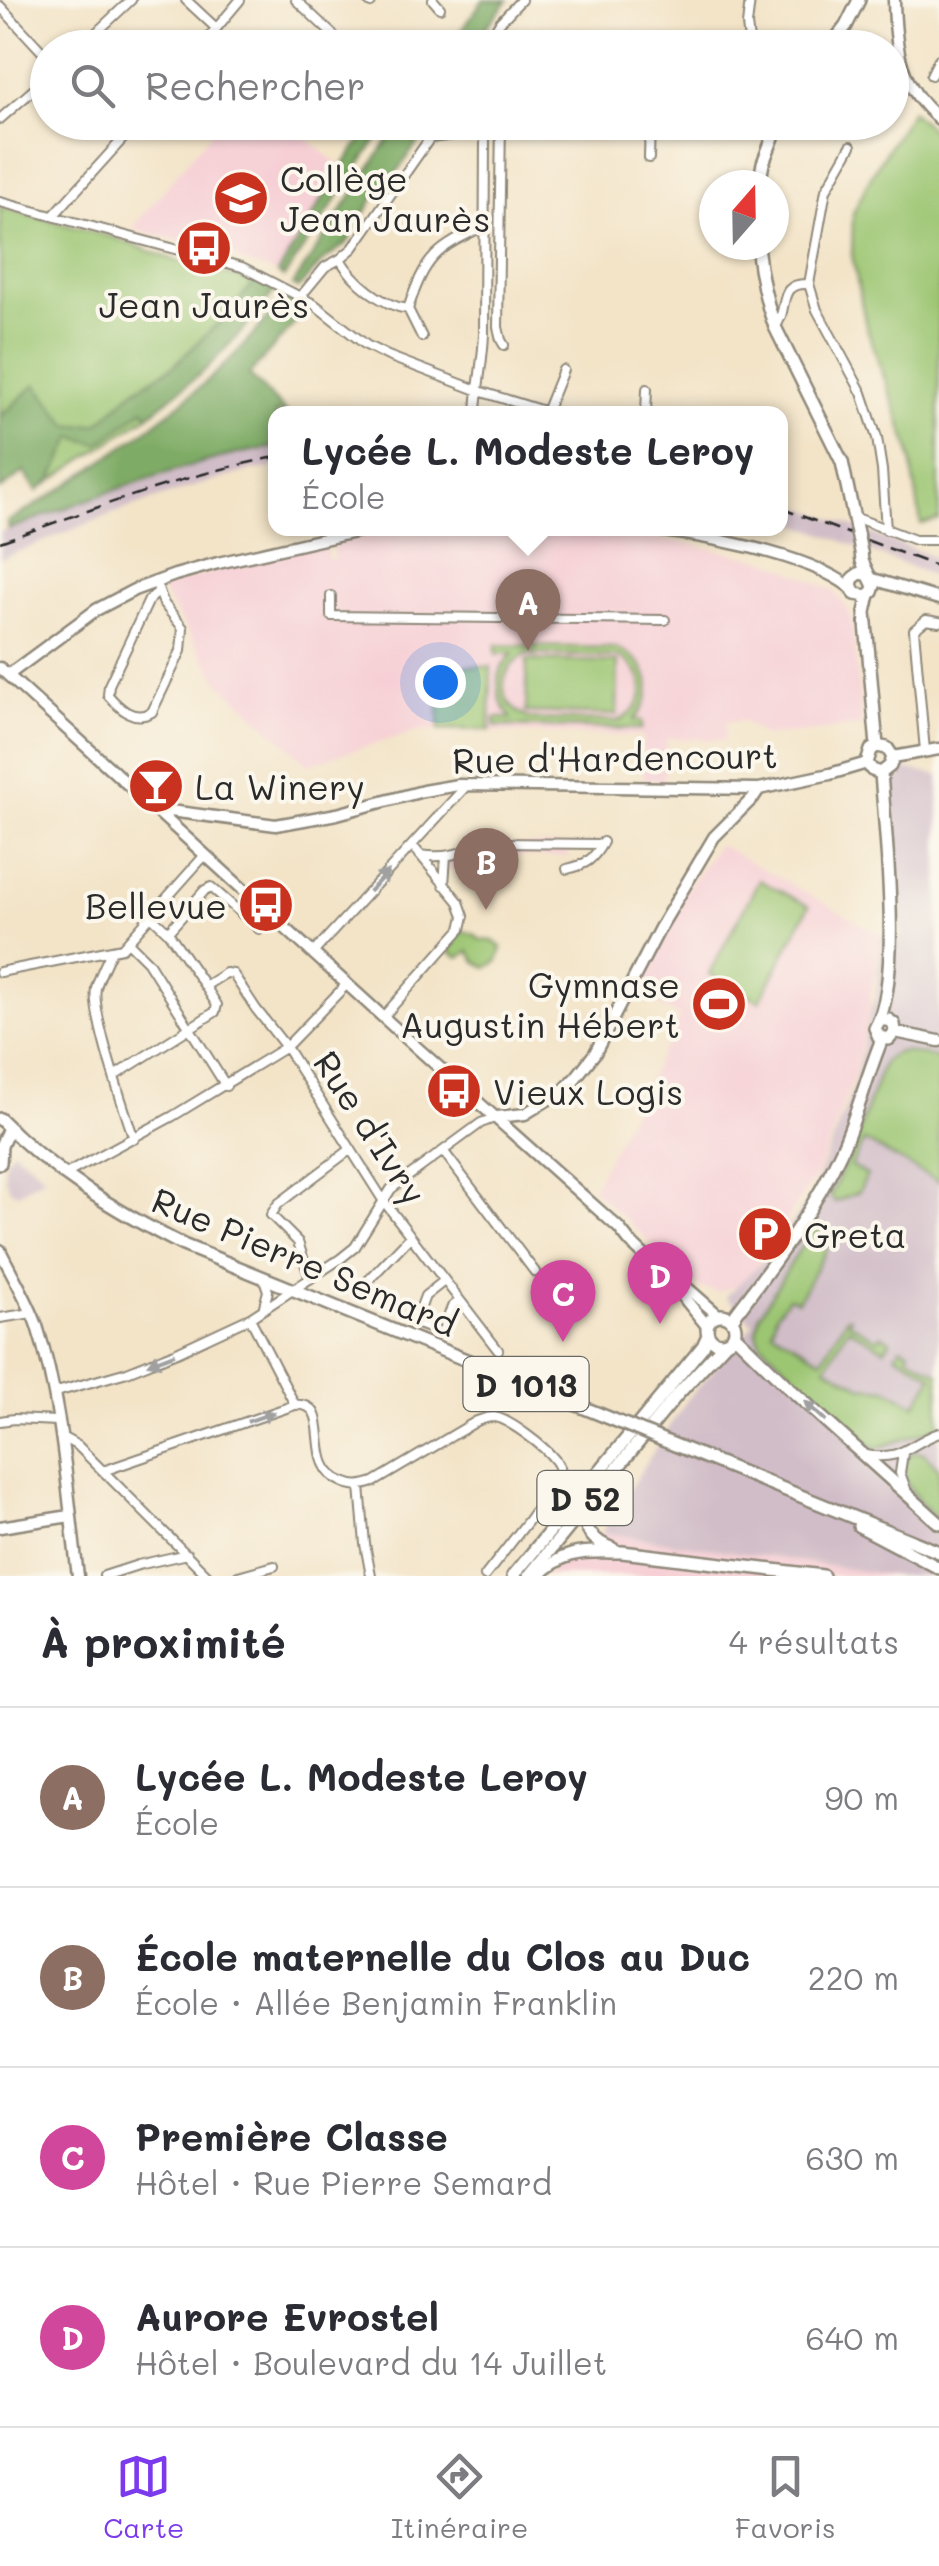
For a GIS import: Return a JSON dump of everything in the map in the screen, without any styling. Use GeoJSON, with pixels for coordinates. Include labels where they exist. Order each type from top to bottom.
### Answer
{"type":"FeatureCollection","features":[{"type":"Feature","properties":{"kind":"main road"},"geometry":{"type":"LineString","coordinates":[[843,30],[858,0]]}},
{"type":"Feature","properties":{"kind":"main road"},"geometry":{"type":"LineString","coordinates":[[894,0],[894,30]]}},
{"type":"Feature","properties":{"kind":"main road"},"geometry":{"type":"LineString","coordinates":[[909,84],[917,98],[939,119]]}},
{"type":"Feature","properties":{"kind":"main road"},"geometry":{"type":"LineString","coordinates":[[762,170],[772,140]]}},
{"type":"Feature","properties":{"kind":"main road"},"geometry":{"type":"LineString","coordinates":[[759,260],[774,327],[842,462],[862,556],[860,584],[877,746]]}},
{"type":"Feature","properties":{"kind":"main road"},"geometry":{"type":"LineString","coordinates":[[337,536],[218,563],[96,610],[4,672],[619,1228],[667,1277],[717,1343],[730,1339]]}},
{"type":"Feature","properties":{"kind":"main road"},"geometry":{"type":"LineString","coordinates":[[685,536],[790,558],[860,584],[901,586],[939,599]]}},
{"type":"Feature","properties":{"kind":"main road"},"geometry":{"type":"LineString","coordinates":[[881,773],[867,763],[871,750],[877,746],[887,748],[893,757]]}},
{"type":"Feature","properties":{"kind":"main road"},"geometry":{"type":"LineString","coordinates":[[893,757],[939,749]]}},
{"type":"Feature","properties":{"kind":"main road"},"geometry":{"type":"LineString","coordinates":[[881,773],[893,757]]}},
{"type":"Feature","properties":{"kind":"main road","name":"Rue d'Hardencourt"},"geometry":{"type":"LineString","coordinates":[[161,814],[170,811],[276,825],[467,785],[758,789],[867,763]]}},
{"type":"Feature","properties":{"kind":"main road"},"geometry":{"type":"LineString","coordinates":[[881,773],[890,914],[887,982],[882,1020],[876,1025],[882,1039]]}},
{"type":"Feature","properties":{"kind":"main road"},"geometry":{"type":"LineString","coordinates":[[496,1117],[525,1114],[564,1089],[595,1052],[684,885],[714,837],[758,789]]}},
{"type":"Feature","properties":{"kind":"main road"},"geometry":{"type":"LineString","coordinates":[[173,826],[188,813]]}},
{"type":"Feature","properties":{"kind":"main road"},"geometry":{"type":"LineString","coordinates":[[882,1020],[892,1022],[895,1032],[882,1039]]}},
{"type":"Feature","properties":{"kind":"main road"},"geometry":{"type":"LineString","coordinates":[[895,1032],[939,1041]]}},
{"type":"Feature","properties":{"kind":"main road"},"geometry":{"type":"LineString","coordinates":[[732,1319],[818,1196],[852,1125],[882,1039]]}},
{"type":"Feature","properties":{"kind":"main road"},"geometry":{"type":"LineString","coordinates":[[518,1137],[525,1114]]}},
{"type":"Feature","properties":{"kind":"main road"},"geometry":{"type":"LineString","coordinates":[[0,1163],[4,1124]]}},
{"type":"Feature","properties":{"kind":"main road","name":"Rue Pierre Semard"},"geometry":{"type":"LineString","coordinates":[[4,1124],[100,1200],[183,1245],[806,1498]]}},
{"type":"Feature","properties":{"kind":"main road"},"geometry":{"type":"LineString","coordinates":[[0,1250],[32,1313],[53,1392],[78,1576]]}},
{"type":"Feature","properties":{"kind":"main road"},"geometry":{"type":"LineString","coordinates":[[667,1277],[678,1280],[718,1315]]}},
{"type":"Feature","properties":{"kind":"main road"},"geometry":{"type":"LineString","coordinates":[[512,1576],[703,1346],[711,1319],[718,1315],[732,1319],[736,1326],[730,1339],[677,1395],[529,1576]]}},
{"type":"Feature","properties":{"kind":"main road"},"geometry":{"type":"LineString","coordinates":[[730,1339],[939,1524]]}},
{"type":"Feature","properties":{"kind":"main road","name":"D 52"},"geometry":{"type":"LineString","coordinates":[[622,1552],[595,1540],[582,1512],[585,1498],[620,1452],[627,1436]]}},
{"type":"Feature","properties":{"kind":"main road","name":"D 1013"},"geometry":{"type":"LineString","coordinates":[[806,1498],[939,1552]]}},
{"type":"Feature","properties":{"kind":"main road","name":"D 1013"},"geometry":{"type":"LineString","coordinates":[[806,1498],[939,1568]]}},
{"type":"Feature","properties":{"kind":"main road"},"geometry":{"type":"LineString","coordinates":[[0,1527],[70,1516]]}},
{"type":"Feature","properties":{"kind":"main road"},"geometry":{"type":"LineString","coordinates":[[538,1576],[572,1553],[622,1552],[822,1576]]}},
{"type":"Feature","properties":{"kind":"street"},"geometry":{"type":"LineString","coordinates":[[99,30],[131,0]]}},
{"type":"Feature","properties":{"kind":"street"},"geometry":{"type":"LineString","coordinates":[[186,0],[216,28],[240,0]]}},
{"type":"Feature","properties":{"kind":"street"},"geometry":{"type":"LineString","coordinates":[[296,0],[328,30]]}},
{"type":"Feature","properties":{"kind":"street"},"geometry":{"type":"LineString","coordinates":[[432,0],[440,8]]}},
{"type":"Feature","properties":{"kind":"street"},"geometry":{"type":"LineString","coordinates":[[495,30],[521,0]]}},
{"type":"Feature","properties":{"kind":"street"},"geometry":{"type":"LineString","coordinates":[[747,30],[750,0]]}},
{"type":"Feature","properties":{"kind":"street"},"geometry":{"type":"LineString","coordinates":[[0,6],[30,38]]}},
{"type":"Feature","properties":{"kind":"street"},"geometry":{"type":"LineString","coordinates":[[931,75],[939,59]]}},
{"type":"Feature","properties":{"kind":"street"},"geometry":{"type":"LineString","coordinates":[[0,119],[30,93]]}},
{"type":"Feature","properties":{"kind":"street"},"geometry":{"type":"LineString","coordinates":[[54,215],[122,140]]}},
{"type":"Feature","properties":{"kind":"street"},"geometry":{"type":"LineString","coordinates":[[302,296],[325,266],[340,260],[353,248],[429,140]]}},
{"type":"Feature","properties":{"kind":"street"},"geometry":{"type":"LineString","coordinates":[[476,406],[483,366],[485,140]]}},
{"type":"Feature","properties":{"kind":"street"},"geometry":{"type":"LineString","coordinates":[[501,140],[498,326],[504,345]]}},
{"type":"Feature","properties":{"kind":"street"},"geometry":{"type":"LineString","coordinates":[[649,158],[650,140]]}},
{"type":"Feature","properties":{"kind":"street"},"geometry":{"type":"LineString","coordinates":[[851,146],[826,190],[810,284],[817,310],[862,393],[877,438],[886,530]]}},
{"type":"Feature","properties":{"kind":"street"},"geometry":{"type":"LineString","coordinates":[[0,202],[218,259],[302,296],[388,356],[528,406]]}},
{"type":"Feature","properties":{"kind":"street"},"geometry":{"type":"LineString","coordinates":[[408,309],[419,277],[437,252],[499,220]]}},
{"type":"Feature","properties":{"kind":"street"},"geometry":{"type":"LineString","coordinates":[[340,260],[349,274],[394,307],[408,309],[422,337]]}},
{"type":"Feature","properties":{"kind":"street"},"geometry":{"type":"LineString","coordinates":[[774,327],[781,320],[785,294],[803,282],[810,284]]}},
{"type":"Feature","properties":{"kind":"street"},"geometry":{"type":"LineString","coordinates":[[551,406],[564,370]]}},
{"type":"Feature","properties":{"kind":"street"},"geometry":{"type":"LineString","coordinates":[[646,389],[646,406]]}},
{"type":"Feature","properties":{"kind":"street"},"geometry":{"type":"LineString","coordinates":[[855,522],[915,540],[939,540]]}},
{"type":"Feature","properties":{"kind":"street"},"geometry":{"type":"LineString","coordinates":[[157,586],[164,604],[183,628],[181,650],[152,712],[140,717],[128,714],[108,695],[157,586]]}},
{"type":"Feature","properties":{"kind":"street"},"geometry":{"type":"LineString","coordinates":[[331,596],[331,616],[664,620]]}},
{"type":"Feature","properties":{"kind":"street"},"geometry":{"type":"LineString","coordinates":[[925,751],[914,630],[926,620],[939,622]]}},
{"type":"Feature","properties":{"kind":"street"},"geometry":{"type":"LineString","coordinates":[[313,954],[467,785]]}},
{"type":"Feature","properties":{"kind":"street"},"geometry":{"type":"LineString","coordinates":[[420,855],[466,852],[482,842],[603,843],[585,865],[567,870]]}},
{"type":"Feature","properties":{"kind":"street"},"geometry":{"type":"LineString","coordinates":[[382,1016],[461,929],[464,916],[460,902],[412,845]]}},
{"type":"Feature","properties":{"kind":"street"},"geometry":{"type":"LineString","coordinates":[[0,972],[122,948],[205,855]]}},
{"type":"Feature","properties":{"kind":"street"},"geometry":{"type":"LineString","coordinates":[[444,885],[446,856]]}},
{"type":"Feature","properties":{"kind":"street"},"geometry":{"type":"LineString","coordinates":[[168,932],[211,887],[258,929]]}},
{"type":"Feature","properties":{"kind":"street"},"geometry":{"type":"LineString","coordinates":[[114,1076],[214,1012],[216,1006],[168,932],[150,915]]}},
{"type":"Feature","properties":{"kind":"street"},"geometry":{"type":"LineString","coordinates":[[128,942],[148,962],[226,1086]]}},
{"type":"Feature","properties":{"kind":"street"},"geometry":{"type":"LineString","coordinates":[[110,952],[96,990],[96,1004],[134,1138]]}},
{"type":"Feature","properties":{"kind":"street","name":"Rue d'Ivry"},"geometry":{"type":"LineString","coordinates":[[205,986],[226,973],[234,974],[286,1047],[383,1200],[498,1350]]}},
{"type":"Feature","properties":{"kind":"street"},"geometry":{"type":"LineString","coordinates":[[64,1174],[226,1086],[286,1047],[347,984]]}},
{"type":"Feature","properties":{"kind":"street"},"geometry":{"type":"LineString","coordinates":[[53,1392],[127,1372],[250,1318],[355,1247],[391,1188],[481,1123],[496,1117]]}},
{"type":"Feature","properties":{"kind":"street"},"geometry":{"type":"LineString","coordinates":[[310,1279],[298,1242],[271,1215],[278,1204],[351,1149]]}},
{"type":"Feature","properties":{"kind":"street"},"geometry":{"type":"LineString","coordinates":[[444,1152],[535,1272]]}},
{"type":"Feature","properties":{"kind":"street","name":"Rue d'Ivry"},"geometry":{"type":"LineString","coordinates":[[361,1288],[410,1237]]}},
{"type":"Feature","properties":{"kind":"street"},"geometry":{"type":"LineString","coordinates":[[262,1310],[268,1291],[264,1279]]}},
{"type":"Feature","properties":{"kind":"street"},"geometry":{"type":"LineString","coordinates":[[444,1281],[426,1296],[415,1323],[442,1333],[452,1307],[459,1301]]}},
{"type":"Feature","properties":{"kind":"street"},"geometry":{"type":"LineString","coordinates":[[0,1318],[32,1313]]}},
{"type":"Feature","properties":{"kind":"street"},"geometry":{"type":"LineString","coordinates":[[250,1318],[296,1405]]}},
{"type":"Feature","properties":{"kind":"street"},"geometry":{"type":"LineString","coordinates":[[102,1471],[305,1404],[314,1410],[318,1420],[326,1471],[338,1481],[360,1486],[374,1482],[483,1418],[492,1417],[510,1423],[551,1455],[560,1476],[485,1576]]}},
{"type":"Feature","properties":{"kind":"street"},"geometry":{"type":"LineString","coordinates":[[0,1421],[58,1422]]}},
{"type":"Feature","properties":{"kind":"street"},"geometry":{"type":"LineString","coordinates":[[863,1454],[882,1458],[903,1453],[939,1433]]}},
{"type":"Feature","properties":{"kind":"street"},"geometry":{"type":"LineString","coordinates":[[60,1436],[72,1441],[208,1576]]}},
{"type":"Feature","properties":{"kind":"street"},"geometry":{"type":"LineString","coordinates":[[903,1453],[900,1476],[909,1498]]}},
{"type":"Feature","properties":{"kind":"street"},"geometry":{"type":"LineString","coordinates":[[360,1486],[371,1576]]}},
{"type":"Feature","properties":{"kind":"street"},"geometry":{"type":"LineString","coordinates":[[102,1576],[187,1554]]}},
{"type":"Feature","properties":{"kind":"street"},"geometry":{"type":"LineString","coordinates":[[238,1576],[274,1566]]}},
{"type":"Feature","properties":{"kind":"shaded area","name":"Collège Jean Jaurès"},"geometry":{"type":"Polygon","coordinates":[[[205,140],[308,140],[342,167],[278,273],[240,261],[234,254],[132,229],[205,140]]]}},
{"type":"Feature","properties":{"kind":"shaded area"},"geometry":{"type":"Polygon","coordinates":[[[268,449],[268,468],[192,487],[114,513],[0,559],[0,532],[203,463],[268,449]]]}},
{"type":"Feature","properties":{"kind":"shaded area"},"geometry":{"type":"Polygon","coordinates":[[[788,502],[939,559],[939,578],[788,521],[788,502]]]}},
{"type":"Feature","properties":{"kind":"shaded area"},"geometry":{"type":"Polygon","coordinates":[[[363,536],[630,536],[769,561],[833,591],[847,608],[852,620],[862,726],[765,736],[743,721],[726,722],[725,740],[667,738],[664,783],[651,779],[644,782],[642,736],[421,730],[308,764],[220,683],[160,588],[325,543],[328,559],[334,559],[332,541],[363,536]]]}},
{"type":"Feature","properties":{"kind":"shaded area"},"geometry":{"type":"Polygon","coordinates":[[[904,769],[939,776],[939,1576],[897,1576],[602,1532],[686,1401],[753,1324],[726,1296],[762,1262],[809,1199],[853,1089],[876,997],[881,935],[902,938],[892,842],[894,784],[904,769]]]}},
{"type":"Feature","properties":{"kind":"shaded area"},"geometry":{"type":"Polygon","coordinates":[[[718,844],[881,935],[853,1079],[818,1172],[751,1274],[739,1285],[718,1292],[700,1288],[592,1189],[680,1017],[634,991],[684,894],[718,844]]]}},
{"type":"Feature","properties":{"kind":"shaded area"},"geometry":{"type":"Polygon","coordinates":[[[503,845],[568,846],[567,857],[511,856],[511,870],[447,869],[447,859],[502,860],[503,845]]]}},
{"type":"Feature","properties":{"kind":"shaded area"},"geometry":{"type":"Polygon","coordinates":[[[13,1150],[45,1176],[18,1193],[10,1190],[5,1178],[5,1160],[13,1150]]]}},
{"type":"Feature","properties":{"kind":"shaded area"},"geometry":{"type":"Polygon","coordinates":[[[602,1532],[897,1576],[544,1576],[602,1532]]]}},
{"type":"Feature","properties":{"kind":"green space"},"geometry":{"type":"Polygon","coordinates":[[[483,0],[508,0],[484,30],[462,30],[483,0]]]}},
{"type":"Feature","properties":{"kind":"green space"},"geometry":{"type":"Polygon","coordinates":[[[911,111],[939,136],[939,520],[921,524],[909,447],[866,326],[852,255],[853,213],[893,140],[909,140],[911,111]]]}},
{"type":"Feature","properties":{"kind":"green space"},"geometry":{"type":"Polygon","coordinates":[[[361,140],[377,140],[284,277],[278,273],[361,140]]]}},
{"type":"Feature","properties":{"kind":"green space"},"geometry":{"type":"Polygon","coordinates":[[[388,140],[420,140],[385,189],[378,191],[347,243],[298,288],[293,285],[388,140]]]}},
{"type":"Feature","properties":{"kind":"green space"},"geometry":{"type":"Polygon","coordinates":[[[0,207],[112,237],[202,270],[256,280],[228,314],[175,365],[132,392],[149,415],[37,491],[21,466],[0,479],[0,207]]]}},
{"type":"Feature","properties":{"kind":"green space"},"geometry":{"type":"Polygon","coordinates":[[[256,280],[276,289],[205,370],[149,415],[144,409],[99,444],[73,437],[51,481],[37,491],[24,472],[0,490],[0,417],[36,384],[69,426],[98,424],[132,392],[175,365],[228,314],[256,280]]]}},
{"type":"Feature","properties":{"kind":"green space"},"geometry":{"type":"Polygon","coordinates":[[[284,296],[306,310],[249,375],[280,406],[268,406],[268,448],[174,471],[9,529],[7,522],[59,491],[162,418],[252,336],[284,296]]]}},
{"type":"Feature","properties":{"kind":"green space"},"geometry":{"type":"Polygon","coordinates":[[[496,645],[615,648],[627,653],[643,668],[649,688],[634,720],[642,721],[642,729],[495,726],[495,718],[511,718],[501,702],[498,685],[502,669],[513,653],[496,654],[496,645]],[[527,654],[509,670],[506,697],[511,706],[531,719],[618,721],[636,707],[642,690],[637,672],[620,657],[527,654]]]}},
{"type":"Feature","properties":{"kind":"green space"},"geometry":{"type":"Polygon","coordinates":[[[527,660],[618,662],[617,715],[526,712],[527,660]]]}},
{"type":"Feature","properties":{"kind":"green space"},"geometry":{"type":"Polygon","coordinates":[[[440,666],[491,667],[490,730],[439,729],[440,666]]]}},
{"type":"Feature","properties":{"kind":"green space"},"geometry":{"type":"Polygon","coordinates":[[[759,880],[809,906],[760,1001],[709,974],[759,880]]]}},
{"type":"Feature","properties":{"kind":"green space"},"geometry":{"type":"Polygon","coordinates":[[[462,931],[502,948],[498,961],[487,967],[476,962],[469,951],[459,958],[448,951],[462,931]]]}},
{"type":"Feature","properties":{"kind":"green space"},"geometry":{"type":"Polygon","coordinates":[[[903,1051],[939,1058],[939,1182],[864,1141],[851,1166],[867,1175],[859,1192],[835,1202],[830,1196],[854,1145],[883,1063],[903,1051]]]}},
{"type":"Feature","properties":{"kind":"green space"},"geometry":{"type":"Polygon","coordinates":[[[816,1229],[827,1235],[830,1243],[798,1301],[788,1297],[772,1330],[822,1359],[850,1317],[849,1323],[890,1342],[884,1349],[848,1328],[826,1367],[863,1387],[888,1389],[916,1405],[933,1376],[896,1354],[901,1347],[910,1351],[908,1356],[939,1373],[939,1427],[875,1449],[761,1343],[756,1331],[760,1314],[807,1237],[816,1229]]]}},
{"type":"Feature","properties":{"kind":"green space"},"geometry":{"type":"Polygon","coordinates":[[[913,1452],[924,1453],[939,1469],[939,1521],[916,1498],[905,1480],[906,1461],[913,1452]]]}},
{"type":"Feature","properties":{"kind":"railway"},"geometry":{"type":"LineString","coordinates":[[0,542],[171,483],[268,459]]}},
{"type":"Feature","properties":{"kind":"railway"},"geometry":{"type":"LineString","coordinates":[[788,511],[939,567]]}},
{"type":"Feature","properties":{"kind":"place","name":"Collège Jean Jaurès"},"geometry":{"type":"Point","coordinates":[241,198]}},
{"type":"Feature","properties":{"kind":"place","name":"Jean Jaurès"},"geometry":{"type":"Point","coordinates":[204,248]}},
{"type":"Feature","properties":{"kind":"place","name":"Lycée L. Modeste Leroy"},"geometry":{"type":"Point","coordinates":[528,651]}},
{"type":"Feature","properties":{"kind":"place","name":"La Winery"},"geometry":{"type":"Point","coordinates":[156,786]}},
{"type":"Feature","properties":{"kind":"place","name":"Bellevue"},"geometry":{"type":"Point","coordinates":[266,905]}},
{"type":"Feature","properties":{"kind":"place","name":"École maternelle du Clos au Duc"},"geometry":{"type":"Point","coordinates":[486,910]}},
{"type":"Feature","properties":{"kind":"place","name":"Gymnase Augustin Hébert"},"geometry":{"type":"Point","coordinates":[719,1004]}},
{"type":"Feature","properties":{"kind":"place","name":"Vieux Logis"},"geometry":{"type":"Point","coordinates":[454,1091]}},
{"type":"Feature","properties":{"kind":"place","name":"Greta"},"geometry":{"type":"Point","coordinates":[765,1234]}},
{"type":"Feature","properties":{"kind":"place","name":"Aurore Evrostel"},"geometry":{"type":"Point","coordinates":[660,1324]}},
{"type":"Feature","properties":{"kind":"place","name":"Première Classe"},"geometry":{"type":"Point","coordinates":[563,1342]}}]}
